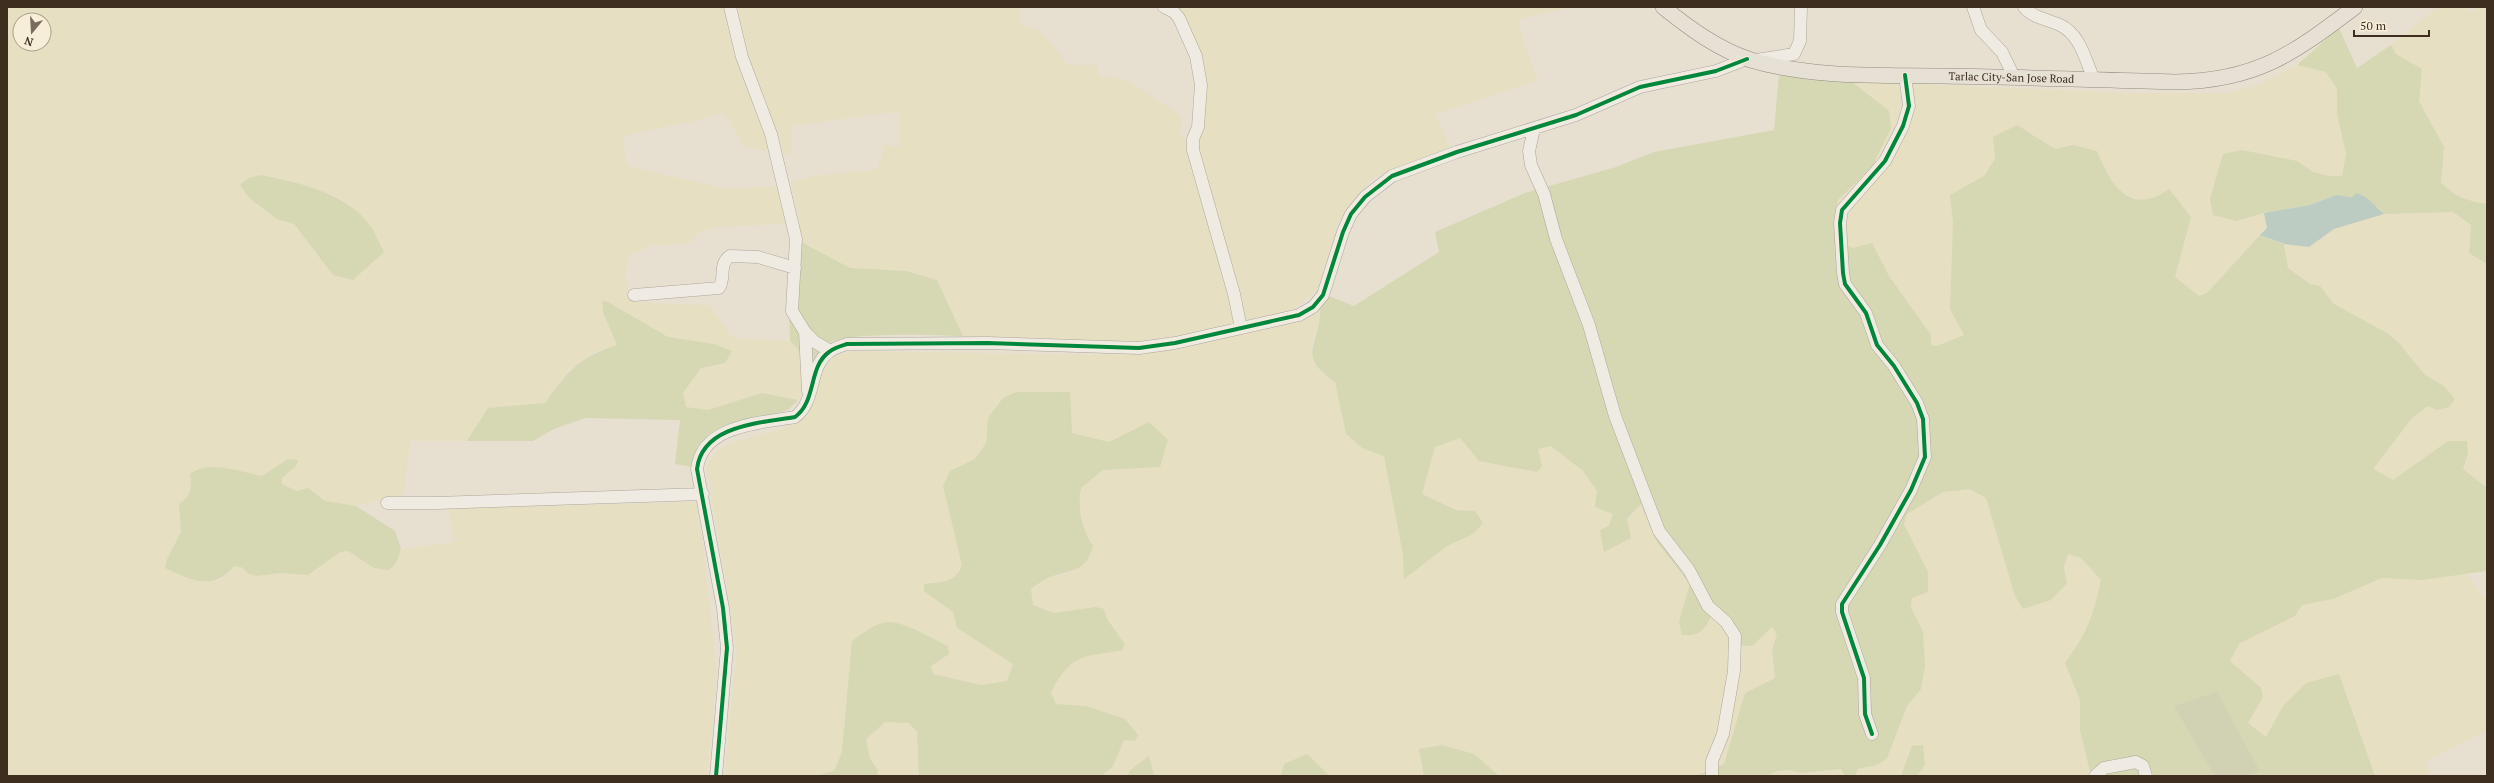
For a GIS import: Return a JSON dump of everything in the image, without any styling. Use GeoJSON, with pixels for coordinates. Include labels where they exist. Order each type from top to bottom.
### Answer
{"type":"FeatureCollection","features":[{"type":"Feature","properties":{"kind":"main road","name":"Tarlac City-San Jose Road"},"geometry":{"type":"LineString","coordinates":[[1663,7],[1719,46],[1750,60],[1806,70],[1905,75],[2190,82],[2234,76],[2256,70],[2294,52],[2355,7]]}},
{"type":"Feature","properties":{"kind":"street"},"geometry":{"type":"LineString","coordinates":[[730,7],[742,57],[771,134],[796,239],[792,311],[806,332],[816,342],[830,351]]}},
{"type":"Feature","properties":{"kind":"street"},"geometry":{"type":"LineString","coordinates":[[716,776],[727,648],[723,608],[703,494],[697,469],[698,461],[706,444],[725,433],[748,424],[794,417],[805,408],[820,365],[830,351],[847,344],[987,343],[1139,348],[1175,343],[1299,315],[1319,301],[1327,288],[1343,232],[1351,214],[1365,197],[1382,182],[1413,167],[1586,112],[1640,87],[1716,71],[1750,60],[1794,54],[1800,41],[1801,7]]}},
{"type":"Feature","properties":{"kind":"street"},"geometry":{"type":"LineString","coordinates":[[1973,7],[1981,30],[2002,52],[2014,77]]}},
{"type":"Feature","properties":{"kind":"street"},"geometry":{"type":"LineString","coordinates":[[2024,7],[2032,14],[2060,25],[2071,33],[2094,80]]}},
{"type":"Feature","properties":{"kind":"street"},"geometry":{"type":"LineString","coordinates":[[1173,9],[1196,56],[1201,85],[1198,127],[1193,139],[1193,150],[1234,294],[1241,328]]}},
{"type":"Feature","properties":{"kind":"street"},"geometry":{"type":"LineString","coordinates":[[1872,734],[1865,714],[1864,678],[1842,612],[1842,604],[1880,545],[1911,490],[1925,457],[1925,438],[1923,419],[1917,403],[1894,366],[1877,345],[1866,313],[1846,284],[1843,273],[1840,215],[1846,204],[1871,178],[1885,160],[1903,126],[1909,106],[1905,75]]}},
{"type":"Feature","properties":{"kind":"street"},"geometry":{"type":"LineString","coordinates":[[1534,129],[1529,151],[1531,165],[1544,194],[1556,239],[1592,331],[1615,416],[1659,531],[1689,570],[1708,606],[1726,622],[1736,636],[1734,671],[1723,734],[1712,761],[1712,776]]}},
{"type":"Feature","properties":{"kind":"street"},"geometry":{"type":"LineString","coordinates":[[634,295],[719,288],[722,284],[723,264],[730,256],[758,257],[795,268]]}},
{"type":"Feature","properties":{"kind":"street"},"geometry":{"type":"LineString","coordinates":[[806,332],[809,400]]}},
{"type":"Feature","properties":{"kind":"street"},"geometry":{"type":"LineString","coordinates":[[387,503],[436,504],[703,494]]}},
{"type":"Feature","properties":{"kind":"street"},"geometry":{"type":"LineString","coordinates":[[2095,776],[2104,768],[2136,762],[2143,766],[2146,776]]}},
{"type":"Feature","properties":{"kind":"shaded area"},"geometry":{"type":"Polygon","coordinates":[[[7,7],[1019,7],[1021,24],[1036,29],[1054,46],[1068,65],[1097,65],[1099,76],[1127,80],[1182,116],[1180,137],[1195,141],[1204,129],[1205,78],[1176,7],[1571,7],[1518,19],[1526,49],[1538,80],[1436,114],[1451,152],[1374,177],[1352,202],[1338,225],[1317,291],[1289,312],[1166,340],[1143,342],[963,336],[937,280],[906,271],[850,268],[801,242],[798,212],[791,182],[814,176],[877,169],[885,145],[899,147],[900,111],[792,126],[791,154],[744,147],[724,112],[698,120],[623,136],[627,166],[727,189],[777,186],[786,224],[717,227],[698,233],[688,244],[654,245],[629,255],[625,278],[632,302],[710,305],[733,338],[790,341],[813,365],[798,400],[762,393],[708,410],[686,407],[683,393],[701,368],[725,363],[714,344],[668,337],[608,302],[603,301],[603,312],[618,345],[595,352],[568,371],[545,403],[488,408],[467,441],[410,441],[404,494],[356,506],[325,501],[308,488],[297,491],[282,484],[282,478],[296,466],[298,460],[288,459],[262,476],[223,468],[190,474],[192,487],[187,498],[179,504],[181,532],[167,559],[216,581],[226,576],[234,566],[241,567],[249,574],[257,576],[280,573],[294,574],[322,565],[340,552],[348,551],[355,556],[396,562],[401,549],[455,542],[448,509],[698,502],[717,674],[707,776],[7,776],[7,7]],[[261,175],[240,185],[249,199],[277,219],[293,224],[333,275],[353,280],[384,252],[378,241],[346,202],[334,195],[295,182],[261,175]]]}},
{"type":"Feature","properties":{"kind":"shaded area"},"geometry":{"type":"Polygon","coordinates":[[[2438,7],[2466,7],[2471,12],[2480,7],[2487,7],[2487,204],[2472,202],[2446,189],[2441,182],[2444,147],[2419,101],[2422,69],[2396,54],[2391,45],[2438,7]]]}},
{"type":"Feature","properties":{"kind":"shaded area"},"geometry":{"type":"Polygon","coordinates":[[[2297,65],[2326,72],[2337,89],[2337,114],[2346,154],[2342,176],[2329,176],[2313,172],[2297,161],[2279,159],[2213,215],[2236,221],[2264,213],[2267,228],[2207,293],[2199,296],[2175,277],[2191,217],[2169,189],[2158,197],[2142,201],[2120,191],[2106,174],[2097,151],[2073,145],[2055,149],[2029,132],[1993,137],[1995,159],[1984,176],[1950,195],[1953,223],[1950,309],[1964,335],[1960,338],[1937,346],[1931,345],[1931,335],[1889,276],[1872,243],[1853,248],[1837,240],[1834,217],[1838,200],[1853,185],[1889,111],[1851,81],[2127,93],[2229,93],[2258,85],[2297,65]]]}},
{"type":"Feature","properties":{"kind":"shaded area"},"geometry":{"type":"Polygon","coordinates":[[[2357,193],[2367,198],[2384,214],[2334,229],[2309,247],[2285,244],[2260,235],[2267,228],[2264,213],[2310,205],[2336,195],[2352,197],[2357,193]]]}},
{"type":"Feature","properties":{"kind":"shaded area"},"geometry":{"type":"Polygon","coordinates":[[[2453,212],[2471,225],[2469,253],[2487,264],[2487,488],[2463,469],[2468,454],[2467,441],[2448,441],[2393,480],[2373,469],[2412,418],[2428,406],[2444,386],[2425,375],[2399,343],[2387,333],[2334,304],[2320,286],[2310,284],[2288,268],[2285,244],[2309,247],[2334,229],[2384,214],[2453,212]]]}},
{"type":"Feature","properties":{"kind":"shaded area"},"geometry":{"type":"Polygon","coordinates":[[[1320,307],[1321,321],[1313,339],[1312,350],[1314,362],[1322,374],[1335,382],[1346,434],[1362,448],[1384,456],[1403,555],[1404,578],[1447,546],[1473,534],[1475,511],[1456,510],[1422,494],[1435,447],[1460,438],[1479,461],[1536,472],[1542,466],[1538,449],[1551,446],[1583,471],[1613,514],[1604,552],[1641,503],[1656,541],[1690,584],[1686,599],[1712,614],[1724,629],[1760,638],[1773,627],[1778,635],[1772,650],[1775,678],[1745,693],[1724,764],[1696,776],[1499,776],[1474,754],[1419,749],[1424,776],[1330,776],[1307,754],[1284,764],[1281,776],[1154,776],[1149,756],[1129,771],[1128,776],[1101,776],[1113,766],[1124,740],[1086,706],[1055,704],[1051,693],[1063,671],[1074,660],[1124,643],[1107,619],[1072,611],[1054,613],[1033,605],[1031,589],[1049,577],[1073,572],[1093,546],[1086,534],[1080,513],[1081,488],[1103,470],[1160,467],[1149,422],[1109,442],[988,418],[986,443],[975,459],[950,471],[962,565],[959,574],[950,581],[925,584],[925,591],[953,612],[957,628],[1013,664],[1007,682],[981,685],[933,674],[931,666],[949,654],[902,625],[887,622],[869,629],[852,641],[842,752],[834,771],[816,776],[724,776],[737,650],[707,468],[713,456],[727,444],[788,427],[808,416],[826,365],[834,356],[858,351],[1090,355],[1169,351],[1304,319],[1320,307]]]}},
{"type":"Feature","properties":{"kind":"shaded area"},"geometry":{"type":"Polygon","coordinates":[[[1970,489],[1986,498],[2002,554],[2051,600],[2066,583],[2064,567],[2068,554],[2081,558],[2102,580],[2096,605],[2084,637],[2065,663],[2080,700],[2080,730],[2091,776],[1917,776],[1925,765],[1901,776],[1855,775],[1858,769],[1867,768],[1893,742],[1907,706],[1921,689],[1925,666],[1923,631],[1911,608],[1912,598],[1928,572],[1904,524],[1907,514],[1943,492],[1970,489]]]}},
{"type":"Feature","properties":{"kind":"shaded area"},"geometry":{"type":"Polygon","coordinates":[[[2467,573],[2484,599],[2487,599],[2487,731],[2426,761],[2430,776],[2375,776],[2339,674],[2271,728],[2266,737],[2248,723],[2263,697],[2230,661],[2240,643],[2295,616],[2302,605],[2333,599],[2382,578],[2421,580],[2467,573]]]}},
{"type":"Feature","properties":{"kind":"shaded area"},"geometry":{"type":"Polygon","coordinates":[[[885,722],[910,723],[917,732],[919,776],[877,776],[878,770],[870,759],[866,739],[885,722]]]}},
{"type":"Feature","properties":{"kind":"shaded area"},"geometry":{"type":"Polygon","coordinates":[[[1841,769],[1845,776],[1765,776],[1778,771],[1789,770],[1803,773],[1841,769]]]}},
{"type":"Feature","properties":{"kind":"green space"},"geometry":{"type":"Polygon","coordinates":[[[2339,28],[2357,68],[2391,45],[2396,54],[2422,69],[2419,101],[2444,147],[2441,182],[2450,191],[2462,198],[2487,204],[2487,264],[2469,253],[2471,225],[2453,212],[2384,214],[2378,207],[2352,197],[2336,195],[2310,205],[2264,213],[2236,221],[2213,215],[2210,199],[2223,154],[2242,150],[2297,161],[2313,172],[2329,176],[2342,176],[2346,154],[2337,114],[2337,89],[2326,72],[2297,65],[2339,28]]]}},
{"type":"Feature","properties":{"kind":"green space"},"geometry":{"type":"Polygon","coordinates":[[[1779,74],[1851,81],[1889,111],[1891,128],[1872,167],[1838,200],[1834,217],[1837,240],[1853,248],[1872,243],[1889,276],[1931,335],[1931,345],[1937,346],[1964,335],[1950,309],[1953,223],[1950,195],[1984,176],[1995,159],[1993,137],[2017,125],[2055,149],[2073,145],[2097,151],[2102,164],[2115,185],[2124,193],[2133,198],[2144,200],[2156,197],[2169,189],[2191,217],[2175,277],[2199,296],[2207,293],[2260,235],[2284,244],[2288,268],[2310,284],[2320,286],[2334,304],[2387,333],[2399,343],[2425,375],[2444,386],[2455,399],[2449,407],[2437,410],[2428,406],[2412,418],[2373,469],[2393,480],[2448,441],[2467,441],[2468,454],[2463,469],[2487,488],[2487,571],[2421,580],[2382,578],[2333,599],[2302,605],[2295,616],[2240,643],[2230,661],[2261,688],[2263,697],[2248,723],[2266,737],[2283,706],[2306,683],[2339,674],[2375,776],[2245,776],[2260,772],[2175,706],[2215,776],[2091,776],[2080,730],[2080,700],[2065,663],[2079,643],[2092,615],[2101,580],[2081,558],[2068,554],[2064,567],[2067,583],[2051,600],[2023,609],[2015,596],[1986,498],[1970,489],[1943,492],[1907,514],[1904,524],[1928,572],[1928,592],[1912,598],[1911,608],[1923,631],[1925,666],[1921,689],[1907,706],[1887,758],[1877,765],[1858,769],[1855,776],[1845,776],[1841,769],[1803,773],[1789,770],[1778,771],[1765,776],[1696,776],[1724,764],[1745,693],[1775,678],[1772,650],[1777,635],[1772,627],[1752,646],[1734,645],[1712,614],[1701,631],[1693,635],[1682,635],[1679,621],[1690,584],[1656,541],[1641,504],[1627,519],[1631,538],[1604,552],[1600,530],[1609,526],[1613,514],[1595,507],[1597,491],[1583,471],[1551,446],[1538,449],[1542,466],[1537,472],[1479,461],[1460,438],[1435,447],[1422,494],[1456,510],[1475,511],[1483,523],[1473,534],[1447,546],[1404,579],[1403,555],[1384,456],[1362,448],[1346,434],[1335,382],[1322,372],[1315,364],[1313,347],[1320,319],[1320,307],[1329,296],[1354,306],[1439,252],[1435,232],[1525,193],[1616,167],[1654,152],[1774,130],[1779,74]]]}},
{"type":"Feature","properties":{"kind":"green space"},"geometry":{"type":"Polygon","coordinates":[[[261,175],[308,186],[338,198],[363,217],[373,230],[384,252],[353,280],[333,275],[294,224],[277,219],[249,198],[240,185],[249,178],[261,175]]]}},
{"type":"Feature","properties":{"kind":"green space"},"geometry":{"type":"Polygon","coordinates":[[[801,242],[850,268],[906,271],[937,280],[963,336],[871,335],[852,337],[827,344],[813,365],[790,341],[789,316],[801,242]]]}},
{"type":"Feature","properties":{"kind":"green space"},"geometry":{"type":"Polygon","coordinates":[[[602,301],[608,302],[668,337],[714,344],[732,351],[725,363],[701,368],[683,393],[686,407],[708,410],[762,393],[798,400],[788,410],[742,422],[709,434],[698,446],[692,467],[675,464],[680,420],[585,418],[554,429],[533,441],[467,441],[488,408],[545,403],[575,366],[593,355],[617,345],[603,312],[602,301]]]}},
{"type":"Feature","properties":{"kind":"green space"},"geometry":{"type":"Polygon","coordinates":[[[1016,392],[1070,392],[1072,433],[1109,442],[1149,422],[1168,440],[1160,467],[1103,470],[1081,488],[1081,518],[1086,533],[1093,546],[1090,555],[1082,566],[1077,569],[1050,577],[1031,589],[1033,605],[1054,613],[1096,607],[1104,609],[1107,619],[1124,643],[1123,650],[1088,656],[1080,659],[1065,670],[1051,693],[1056,704],[1086,706],[1125,719],[1138,735],[1135,741],[1124,740],[1113,766],[1101,776],[919,776],[917,732],[909,723],[885,722],[866,739],[870,759],[878,770],[877,776],[816,776],[834,771],[842,752],[852,641],[874,627],[888,622],[902,624],[948,646],[949,654],[931,666],[933,674],[981,685],[1007,681],[1013,664],[957,628],[953,612],[924,591],[924,584],[936,583],[952,578],[956,575],[962,565],[943,486],[950,471],[975,459],[986,443],[988,418],[1003,398],[1016,392]]]}},
{"type":"Feature","properties":{"kind":"green space"},"geometry":{"type":"Polygon","coordinates":[[[288,459],[298,460],[296,466],[282,478],[282,484],[297,491],[308,488],[325,501],[356,506],[395,531],[401,549],[396,563],[389,570],[374,568],[348,551],[340,552],[308,575],[280,573],[257,576],[249,574],[241,567],[234,566],[218,579],[201,581],[165,568],[167,559],[181,532],[179,504],[186,498],[190,491],[190,474],[206,467],[215,467],[262,476],[288,459]]]}},
{"type":"Feature","properties":{"kind":"green space"},"geometry":{"type":"Polygon","coordinates":[[[2217,692],[2260,772],[2245,776],[2215,776],[2174,706],[2217,692]]]}},
{"type":"Feature","properties":{"kind":"green space"},"geometry":{"type":"Polygon","coordinates":[[[1442,745],[1474,754],[1499,776],[1424,776],[1419,749],[1442,745]]]}},
{"type":"Feature","properties":{"kind":"green space"},"geometry":{"type":"Polygon","coordinates":[[[1923,745],[1925,765],[1917,776],[1901,776],[1912,746],[1923,745]]]}},
{"type":"Feature","properties":{"kind":"green space"},"geometry":{"type":"Polygon","coordinates":[[[1307,754],[1330,776],[1281,776],[1284,764],[1307,754]]]}},
{"type":"Feature","properties":{"kind":"green space"},"geometry":{"type":"Polygon","coordinates":[[[1149,756],[1154,776],[1128,776],[1129,771],[1149,756]]]}},
{"type":"Feature","properties":{"kind":"cycle path"},"geometry":{"type":"LineString","coordinates":[[716,776],[727,648],[723,608],[697,469],[701,454],[710,443],[721,435],[735,429],[750,424],[795,417],[807,402],[818,366],[822,358],[831,351],[847,344],[987,343],[1139,348],[1175,343],[1299,315],[1313,307],[1323,295],[1343,232],[1351,214],[1365,197],[1392,176],[1457,152],[1576,115],[1640,87],[1716,71],[1747,59]]}},
{"type":"Feature","properties":{"kind":"cycle path"},"geometry":{"type":"LineString","coordinates":[[1872,734],[1865,714],[1864,678],[1842,612],[1842,604],[1880,545],[1911,490],[1925,457],[1923,419],[1917,403],[1894,366],[1877,345],[1866,313],[1845,284],[1840,223],[1842,210],[1885,161],[1903,126],[1909,106],[1905,75]]}}]}
